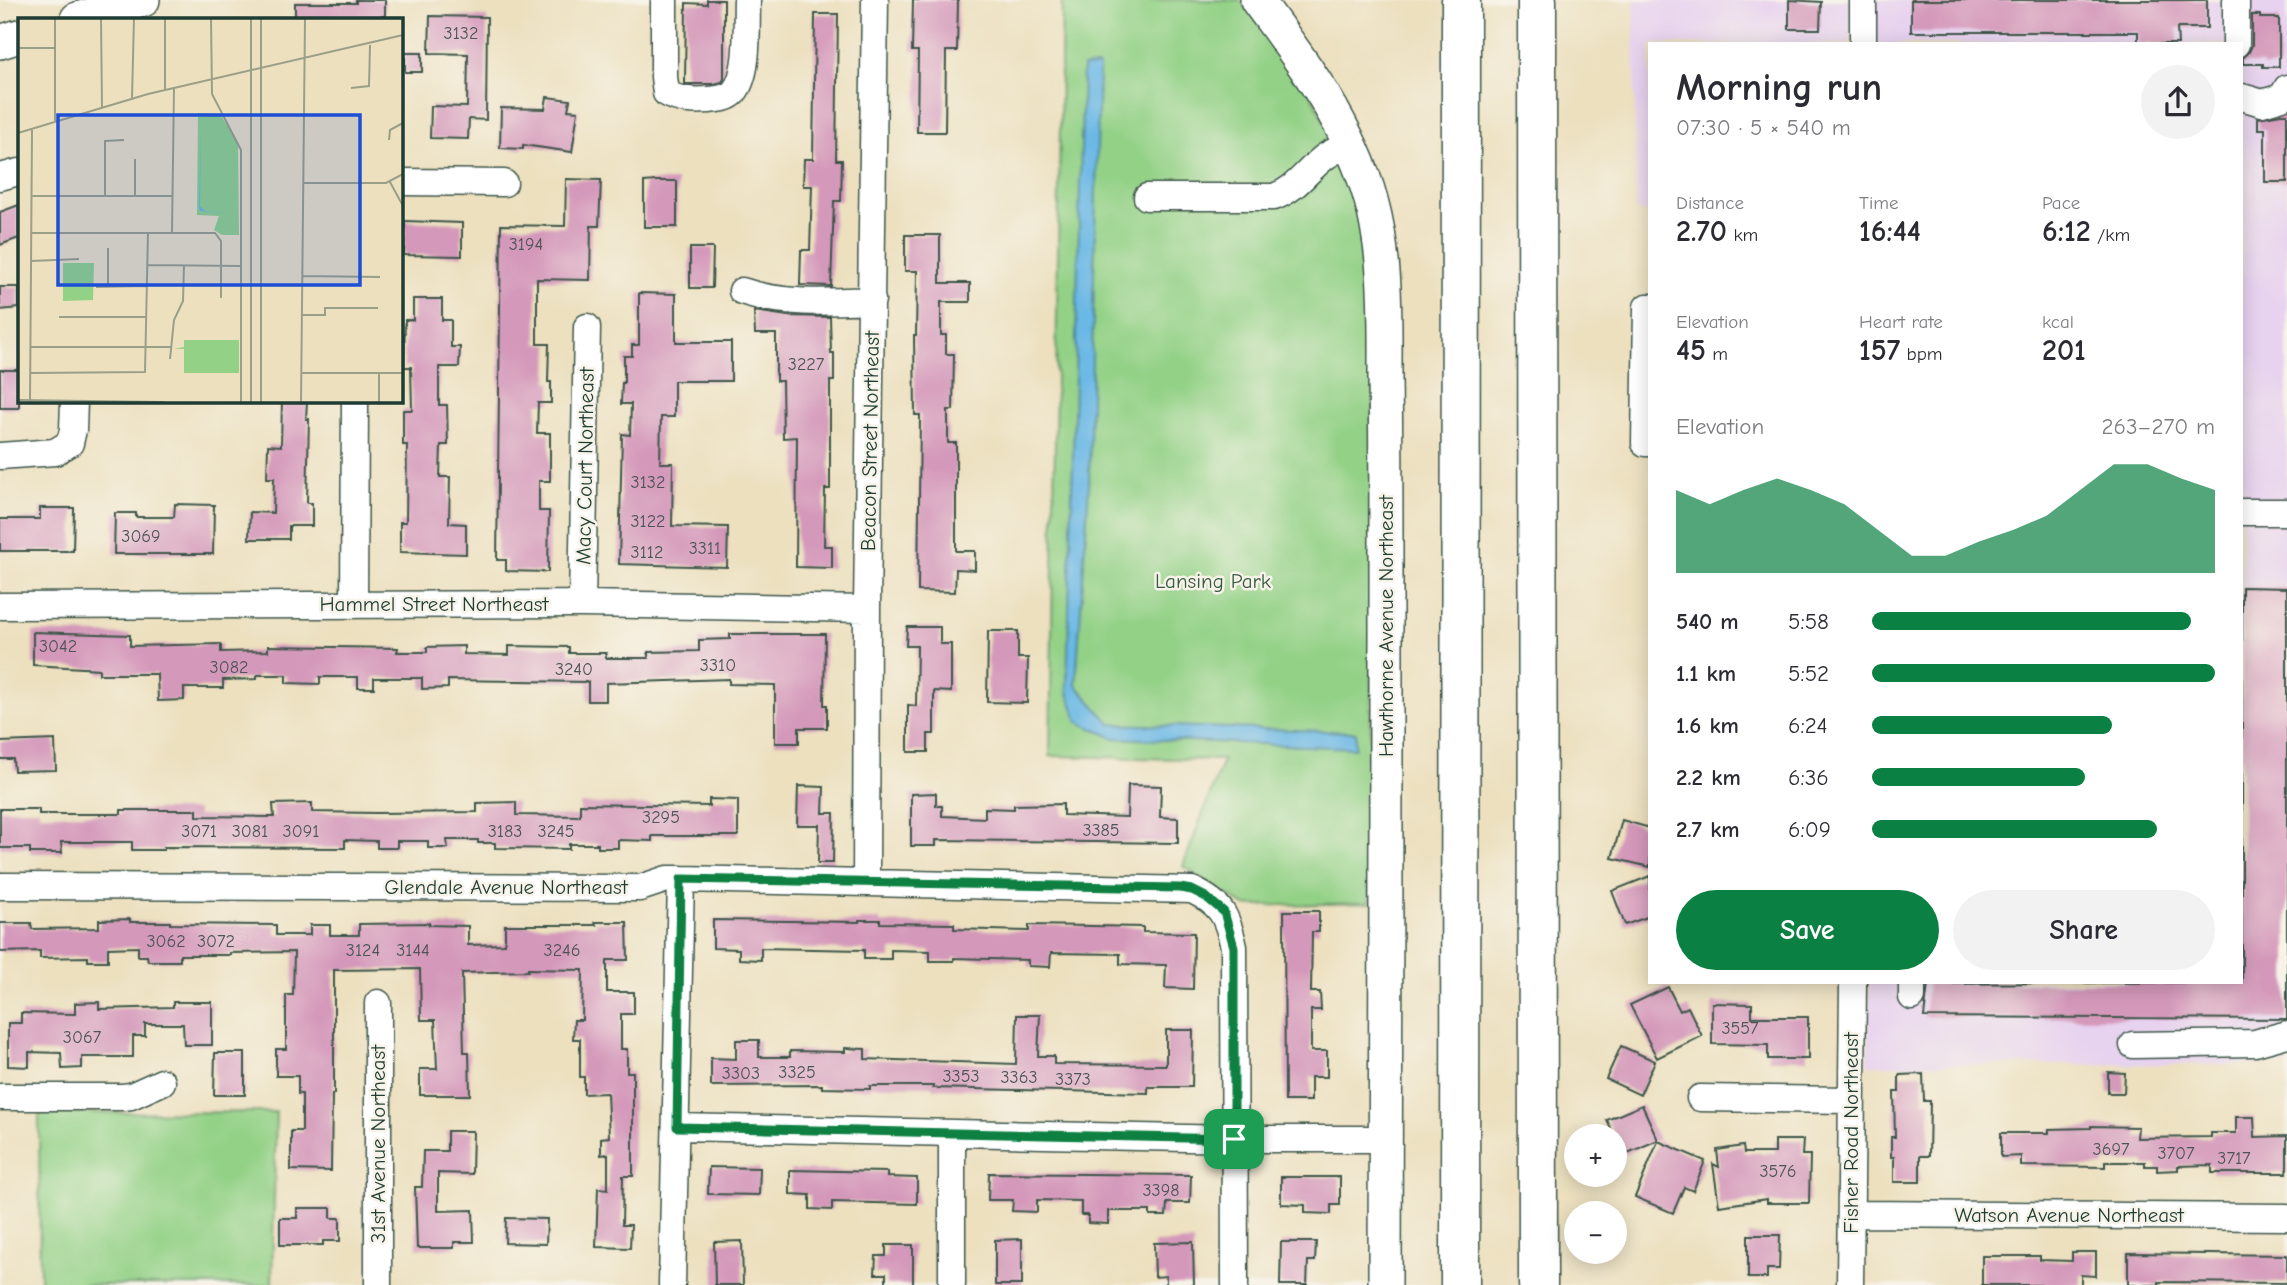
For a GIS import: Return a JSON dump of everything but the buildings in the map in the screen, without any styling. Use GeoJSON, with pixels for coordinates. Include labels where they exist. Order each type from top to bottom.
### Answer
{"type":"FeatureCollection","features":[{"type":"Feature","properties":{"kind":"highway"},"geometry":{"type":"LineString","coordinates":[[1460,1285],[1461,0]]}},
{"type":"Feature","properties":{"kind":"highway"},"geometry":{"type":"LineString","coordinates":[[1536,0],[1538,1285]]}},
{"type":"Feature","properties":{"kind":"main road"},"geometry":{"type":"LineString","coordinates":[[81,18],[143,0]]}},
{"type":"Feature","properties":{"kind":"main road","name":"Hawthorne Avenue Northeast"},"geometry":{"type":"LineString","coordinates":[[1256,0],[1321,90],[1351,145],[1378,228],[1382,259],[1386,339],[1385,1285]]}},
{"type":"Feature","properties":{"kind":"main road"},"geometry":{"type":"LineString","coordinates":[[0,42],[18,36]]}},
{"type":"Feature","properties":{"kind":"street"},"geometry":{"type":"LineString","coordinates":[[664,0],[666,93],[692,102],[723,99],[733,94],[739,84],[744,66],[747,0]]}},
{"type":"Feature","properties":{"kind":"street","name":"Beacon Street Northeast"},"geometry":{"type":"LineString","coordinates":[[866,882],[875,0]]}},
{"type":"Feature","properties":{"kind":"street"},"geometry":{"type":"LineString","coordinates":[[1863,0],[1863,42]]}},
{"type":"Feature","properties":{"kind":"street"},"geometry":{"type":"LineString","coordinates":[[2236,0],[2236,42]]}},
{"type":"Feature","properties":{"kind":"street"},"geometry":{"type":"LineString","coordinates":[[2243,97],[2262,103],[2282,97],[2287,88]]}},
{"type":"Feature","properties":{"kind":"street"},"geometry":{"type":"LineString","coordinates":[[1147,197],[1274,197],[1300,182],[1324,158],[1351,145]]}},
{"type":"Feature","properties":{"kind":"street"},"geometry":{"type":"LineString","coordinates":[[0,177],[18,172]]}},
{"type":"Feature","properties":{"kind":"street"},"geometry":{"type":"LineString","coordinates":[[402,182],[504,183]]}},
{"type":"Feature","properties":{"kind":"street"},"geometry":{"type":"LineString","coordinates":[[743,291],[759,297],[872,300]]}},
{"type":"Feature","properties":{"kind":"street"},"geometry":{"type":"LineString","coordinates":[[1648,307],[1648,443]]}},
{"type":"Feature","properties":{"kind":"street","name":"Macy Court Northeast"},"geometry":{"type":"LineString","coordinates":[[582,604],[587,327]]}},
{"type":"Feature","properties":{"kind":"street"},"geometry":{"type":"LineString","coordinates":[[0,456],[55,453],[70,443],[74,402]]}},
{"type":"Feature","properties":{"kind":"street"},"geometry":{"type":"LineString","coordinates":[[354,604],[355,402]]}},
{"type":"Feature","properties":{"kind":"street"},"geometry":{"type":"LineString","coordinates":[[2243,512],[2287,512]]}},
{"type":"Feature","properties":{"kind":"street","name":"Hammel Street Northeast"},"geometry":{"type":"LineString","coordinates":[[0,606],[582,604],[867,609]]}},
{"type":"Feature","properties":{"kind":"street"},"geometry":{"type":"LineString","coordinates":[[673,1285],[681,879]]}},
{"type":"Feature","properties":{"kind":"street","name":"Glendale Avenue Northeast"},"geometry":{"type":"LineString","coordinates":[[0,886],[640,888],[681,879],[1180,888],[1203,895],[1224,912],[1234,947],[1234,1139]]}},
{"type":"Feature","properties":{"kind":"street","name":"Fisher Road Northeast"},"geometry":{"type":"LineString","coordinates":[[1850,1285],[1853,984]]}},
{"type":"Feature","properties":{"kind":"street","name":"31st Avenue Northeast"},"geometry":{"type":"LineString","coordinates":[[378,1003],[378,1285]]}},
{"type":"Feature","properties":{"kind":"street"},"geometry":{"type":"LineString","coordinates":[[2133,1045],[2255,1044],[2287,1034]]}},
{"type":"Feature","properties":{"kind":"street"},"geometry":{"type":"LineString","coordinates":[[0,1097],[123,1097],[162,1082]]}},
{"type":"Feature","properties":{"kind":"street"},"geometry":{"type":"LineString","coordinates":[[1700,1098],[1851,1100]]}},
{"type":"Feature","properties":{"kind":"street"},"geometry":{"type":"LineString","coordinates":[[677,1127],[1234,1139],[1386,1139]]}},
{"type":"Feature","properties":{"kind":"street"},"geometry":{"type":"LineString","coordinates":[[952,1134],[952,1285]]}},
{"type":"Feature","properties":{"kind":"street"},"geometry":{"type":"LineString","coordinates":[[1234,1139],[1235,1285]]}},
{"type":"Feature","properties":{"kind":"street","name":"Watson Avenue Northeast"},"geometry":{"type":"LineString","coordinates":[[1851,1214],[2287,1217]]}},
{"type":"Feature","properties":{"kind":"shaded area"},"geometry":{"type":"Polygon","coordinates":[[[1634,0],[1850,0],[1850,42],[1648,42],[1648,211],[1636,211],[1634,0]]]}},
{"type":"Feature","properties":{"kind":"shaded area"},"geometry":{"type":"Polygon","coordinates":[[[1876,0],[2287,0],[2287,1064],[1868,1065],[1869,984],[2243,984],[2243,42],[1876,42],[1876,0]]]}},
{"type":"Feature","properties":{"kind":"green space","name":"Lansing Park"},"geometry":{"type":"Polygon","coordinates":[[[1062,0],[1240,0],[1309,89],[1361,202],[1374,375],[1369,903],[1245,906],[1183,866],[1223,760],[1050,756],[1062,0]]]}},
{"type":"Feature","properties":{"kind":"green space"},"geometry":{"type":"Polygon","coordinates":[[[276,1112],[272,1285],[40,1285],[39,1113],[276,1112]]]}},
{"type":"Feature","properties":{"kind":"water"},"geometry":{"type":"Polygon","coordinates":[[[1099,66],[1089,486],[1076,685],[1111,724],[1356,732],[1355,748],[1114,738],[1078,722],[1067,689],[1083,67],[1099,66]]]}},
{"type":"Feature","properties":{"kind":"route"},"geometry":{"type":"LineString","coordinates":[[681,879],[1180,888],[1203,895],[1224,912],[1234,947],[1234,1139],[677,1127],[681,879]]}}]}
